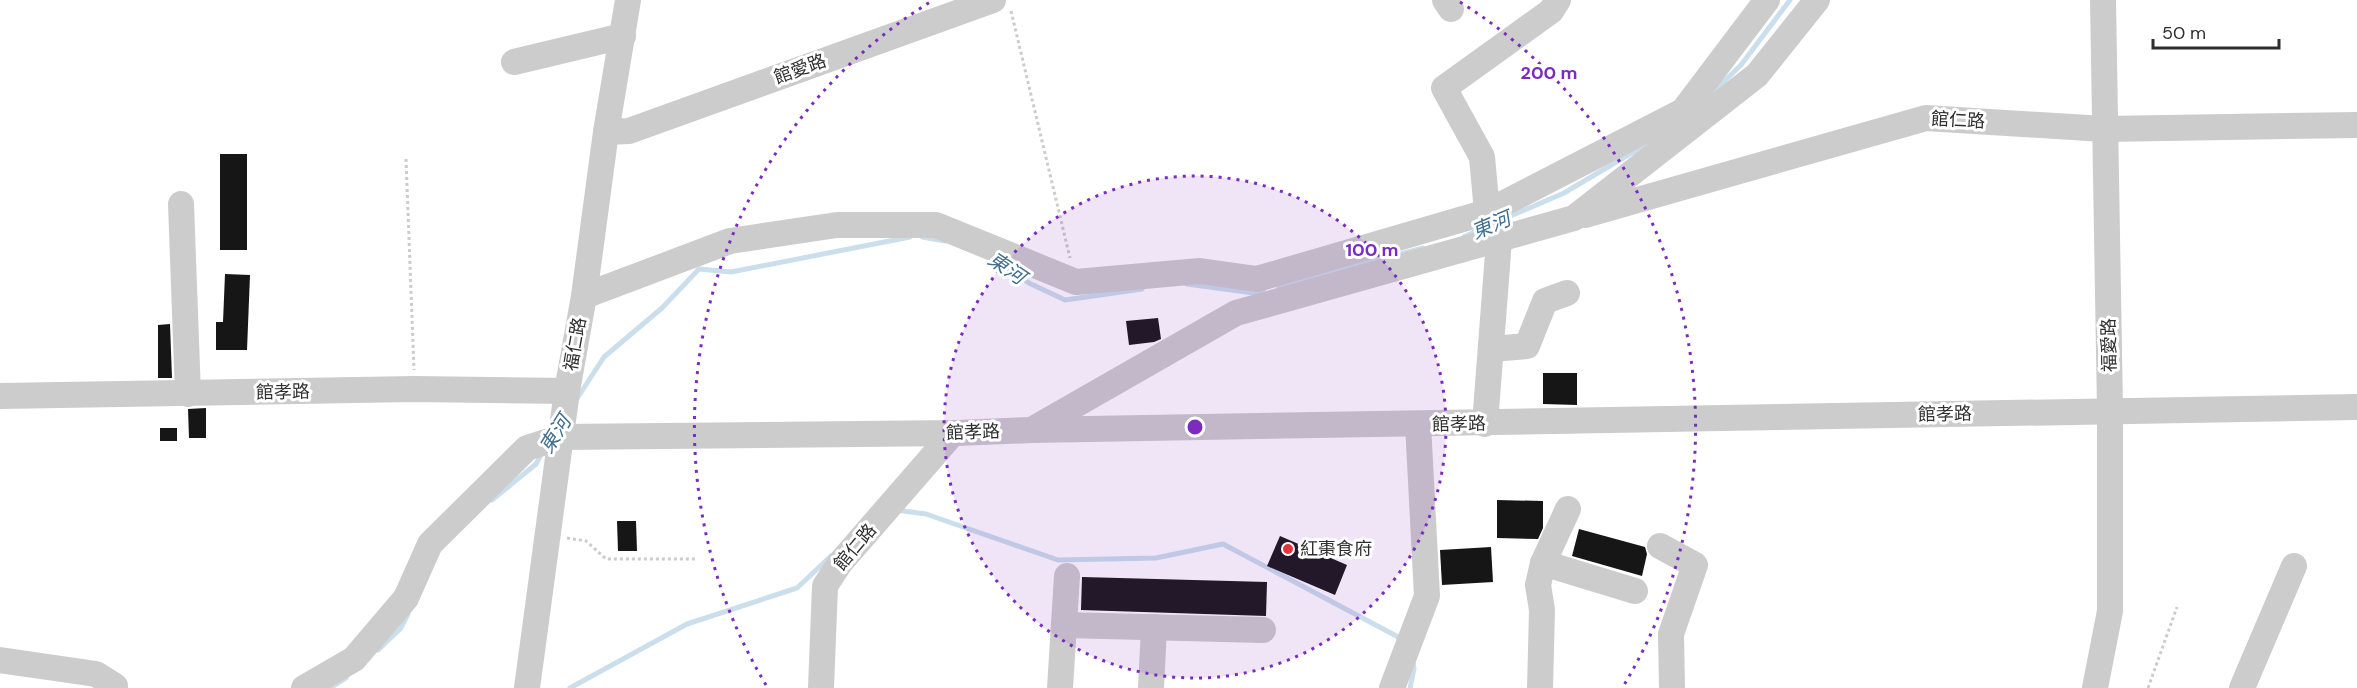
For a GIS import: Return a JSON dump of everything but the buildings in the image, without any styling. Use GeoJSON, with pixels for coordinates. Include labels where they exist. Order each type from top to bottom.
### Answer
{"type":"FeatureCollection","features":[{"type":"Feature","properties":{"kind":"street","name":"福仁路"},"geometry":{"type":"LineString","coordinates":[[527,688],[567,391],[584,296],[606,132],[628,0]]}},
{"type":"Feature","properties":{"kind":"street","name":"館愛路"},"geometry":{"type":"LineString","coordinates":[[606,132],[629,131],[993,0]]}},
{"type":"Feature","properties":{"kind":"street"},"geometry":{"type":"LineString","coordinates":[[1485,424],[1499,240],[1487,212],[1482,157],[1444,88],[1551,11],[1558,0]]}},
{"type":"Feature","properties":{"kind":"street"},"geometry":{"type":"LineString","coordinates":[[584,296],[730,241],[837,225],[936,225],[1076,282],[1200,271],[1257,279],[1487,212],[1683,111],[1767,0]]}},
{"type":"Feature","properties":{"kind":"street"},"geometry":{"type":"LineString","coordinates":[[1574,218],[1757,75],[1816,0]]}},
{"type":"Feature","properties":{"kind":"street","name":"福愛路"},"geometry":{"type":"LineString","coordinates":[[2095,688],[2110,611],[2110,410],[2103,0]]}},
{"type":"Feature","properties":{"kind":"street"},"geometry":{"type":"LineString","coordinates":[[514,62],[623,36]]}},
{"type":"Feature","properties":{"kind":"street","name":"館仁路"},"geometry":{"type":"LineString","coordinates":[[1032,430],[1236,313],[1926,118],[2104,129],[2357,125]]}},
{"type":"Feature","properties":{"kind":"street"},"geometry":{"type":"LineString","coordinates":[[181,204],[188,394]]}},
{"type":"Feature","properties":{"kind":"street"},"geometry":{"type":"LineString","coordinates":[[1491,349],[1527,346],[1545,302],[1567,293]]}},
{"type":"Feature","properties":{"kind":"street","name":"館孝路"},"geometry":{"type":"LineString","coordinates":[[0,396],[414,389],[567,391]]}},
{"type":"Feature","properties":{"kind":"street","name":"館孝路"},"geometry":{"type":"LineString","coordinates":[[304,688],[354,659],[406,597],[430,544],[527,448],[561,437],[953,433],[2357,407]]}},
{"type":"Feature","properties":{"kind":"street"},"geometry":{"type":"LineString","coordinates":[[1392,688],[1427,596],[1418,424]]}},
{"type":"Feature","properties":{"kind":"street","name":"館仁路"},"geometry":{"type":"LineString","coordinates":[[821,688],[825,586],[840,563],[953,433]]}},
{"type":"Feature","properties":{"kind":"street"},"geometry":{"type":"LineString","coordinates":[[1540,688],[1542,610],[1539,585],[1543,563],[1568,509]]}},
{"type":"Feature","properties":{"kind":"street"},"geometry":{"type":"LineString","coordinates":[[1659,546],[1695,565],[1671,634],[1672,688]]}},
{"type":"Feature","properties":{"kind":"street"},"geometry":{"type":"LineString","coordinates":[[1543,563],[1635,591]]}},
{"type":"Feature","properties":{"kind":"street"},"geometry":{"type":"LineString","coordinates":[[2242,688],[2294,566]]}},
{"type":"Feature","properties":{"kind":"street"},"geometry":{"type":"LineString","coordinates":[[1060,688],[1067,576]]}},
{"type":"Feature","properties":{"kind":"street"},"geometry":{"type":"LineString","coordinates":[[1065,625],[1263,630]]}},
{"type":"Feature","properties":{"kind":"street"},"geometry":{"type":"LineString","coordinates":[[1151,688],[1154,627]]}},
{"type":"Feature","properties":{"kind":"street"},"geometry":{"type":"LineString","coordinates":[[0,660],[96,674],[115,688]]}},
{"type":"Feature","properties":{"kind":"path"},"geometry":{"type":"LineString","coordinates":[[1009,0],[1076,282]]}},
{"type":"Feature","properties":{"kind":"path"},"geometry":{"type":"LineString","coordinates":[[406,159],[414,389]]}},
{"type":"Feature","properties":{"kind":"path"},"geometry":{"type":"LineString","coordinates":[[547,534],[586,541],[606,559],[696,559]]}},
{"type":"Feature","properties":{"kind":"path"},"geometry":{"type":"LineString","coordinates":[[2148,688],[2177,607]]}},
{"type":"Feature","properties":{"kind":"waterway","name":"東河"},"geometry":{"type":"LineString","coordinates":[[1709,96],[1741,65],[1790,0]]}},
{"type":"Feature","properties":{"kind":"waterway","name":"東河"},"geometry":{"type":"LineString","coordinates":[[1499,221],[1564,193],[1650,142]]}},
{"type":"Feature","properties":{"kind":"waterway","name":"東河"},"geometry":{"type":"LineString","coordinates":[[1464,237],[1485,227]]}},
{"type":"Feature","properties":{"kind":"waterway","name":"東河"},"geometry":{"type":"LineString","coordinates":[[576,400],[604,357],[662,308],[699,269],[731,272],[910,237]]}},
{"type":"Feature","properties":{"kind":"waterway","name":"東河"},"geometry":{"type":"LineString","coordinates":[[922,237],[945,241]]}},
{"type":"Feature","properties":{"kind":"waterway","name":"東河"},"geometry":{"type":"LineString","coordinates":[[1278,286],[1423,248]]}},
{"type":"Feature","properties":{"kind":"waterway","name":"東河"},"geometry":{"type":"LineString","coordinates":[[1002,265],[1029,283],[1065,300],[1142,289]]}},
{"type":"Feature","properties":{"kind":"waterway","name":"東河"},"geometry":{"type":"LineString","coordinates":[[1187,284],[1254,293],[1263,290]]}},
{"type":"Feature","properties":{"kind":"waterway","name":"東河"},"geometry":{"type":"LineString","coordinates":[[492,500],[536,464],[543,451]]}},
{"type":"Feature","properties":{"kind":"waterway"},"geometry":{"type":"LineString","coordinates":[[896,510],[926,514],[1058,560],[1156,558],[1223,544],[1402,639]]}},
{"type":"Feature","properties":{"kind":"waterway"},"geometry":{"type":"LineString","coordinates":[[570,688],[687,624],[797,588],[831,556]]}},
{"type":"Feature","properties":{"kind":"waterway","name":"東河"},"geometry":{"type":"LineString","coordinates":[[378,650],[401,628],[408,614]]}},
{"type":"Feature","properties":{"kind":"waterway"},"geometry":{"type":"LineString","coordinates":[[1410,688],[1414,669],[1413,661]]}},
{"type":"Feature","properties":{"kind":"waterway","name":"東河"},"geometry":{"type":"LineString","coordinates":[[330,688],[346,678]]}},
{"type":"Feature","properties":{"kind":"place","name":"紅棗食府"},"geometry":{"type":"Point","coordinates":[1288,549]}}]}
